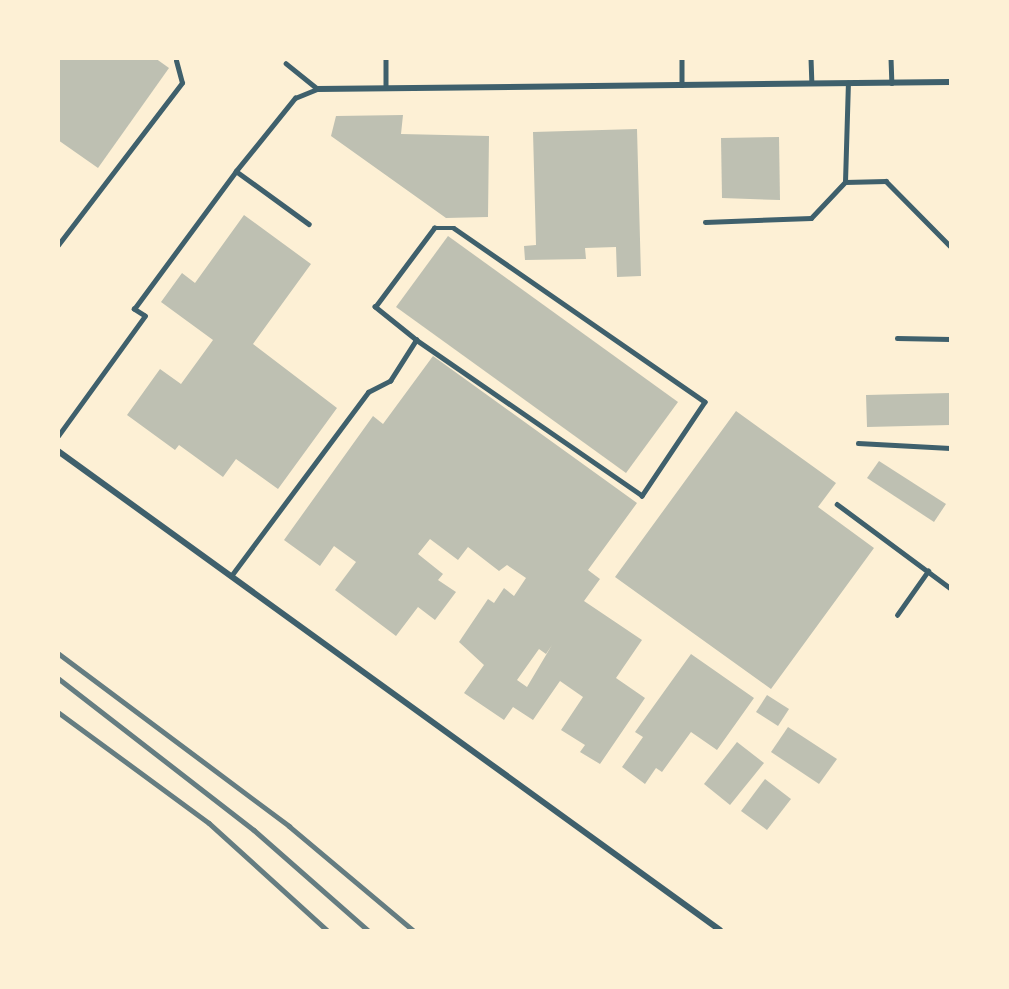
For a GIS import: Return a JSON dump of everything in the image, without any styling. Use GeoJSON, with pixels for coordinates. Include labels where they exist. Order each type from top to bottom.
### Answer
{"type":"FeatureCollection","features":[{"type":"Feature","properties":{"kind":"street"},"geometry":{"type":"LineString","coordinates":[[317,89],[951,82]]}},
{"type":"Feature","properties":{"kind":"street"},"geometry":{"type":"LineString","coordinates":[[58,452],[720,930]]}},
{"type":"Feature","properties":{"kind":"lane"},"geometry":{"type":"LineString","coordinates":[[386,58],[386,88]]}},
{"type":"Feature","properties":{"kind":"lane"},"geometry":{"type":"LineString","coordinates":[[682,58],[682,85]]}},
{"type":"Feature","properties":{"kind":"lane"},"geometry":{"type":"LineString","coordinates":[[811,58],[812,83]]}},
{"type":"Feature","properties":{"kind":"lane"},"geometry":{"type":"LineString","coordinates":[[891,58],[892,82]]}},
{"type":"Feature","properties":{"kind":"lane"},"geometry":{"type":"LineString","coordinates":[[58,245],[182,82],[176,61]]}},
{"type":"Feature","properties":{"kind":"lane"},"geometry":{"type":"LineString","coordinates":[[58,436],[145,316],[134,309],[236,171],[295,99],[317,89],[286,64]]}},
{"type":"Feature","properties":{"kind":"lane"},"geometry":{"type":"LineString","coordinates":[[705,222],[811,218],[845,182],[848,83]]}},
{"type":"Feature","properties":{"kind":"lane"},"geometry":{"type":"LineString","coordinates":[[236,171],[309,224]]}},
{"type":"Feature","properties":{"kind":"lane"},"geometry":{"type":"LineString","coordinates":[[845,182],[886,181],[951,246]]}},
{"type":"Feature","properties":{"kind":"lane"},"geometry":{"type":"LineString","coordinates":[[434,228],[454,228],[705,402],[642,496],[416,340],[375,307],[434,228]]}},
{"type":"Feature","properties":{"kind":"lane"},"geometry":{"type":"LineString","coordinates":[[897,338],[951,339]]}},
{"type":"Feature","properties":{"kind":"lane"},"geometry":{"type":"LineString","coordinates":[[231,576],[368,392],[390,381],[416,340]]}},
{"type":"Feature","properties":{"kind":"lane"},"geometry":{"type":"LineString","coordinates":[[858,443],[951,448]]}},
{"type":"Feature","properties":{"kind":"lane"},"geometry":{"type":"LineString","coordinates":[[837,504],[951,588]]}},
{"type":"Feature","properties":{"kind":"lane"},"geometry":{"type":"LineString","coordinates":[[897,615],[928,572]]}},
{"type":"Feature","properties":{"kind":"building"},"geometry":{"type":"Polygon","coordinates":[[[58,58],[155,58],[169,68],[98,168],[58,140],[58,58]]]}},
{"type":"Feature","properties":{"kind":"building"},"geometry":{"type":"Polygon","coordinates":[[[403,115],[401,134],[489,136],[488,217],[446,218],[331,136],[336,116],[403,115]]]}},
{"type":"Feature","properties":{"kind":"building"},"geometry":{"type":"Polygon","coordinates":[[[637,129],[641,276],[617,277],[616,247],[585,248],[586,259],[525,260],[524,246],[536,245],[533,132],[637,129]]]}},
{"type":"Feature","properties":{"kind":"building"},"geometry":{"type":"Polygon","coordinates":[[[779,137],[780,200],[722,198],[721,138],[779,137]]]}},
{"type":"Feature","properties":{"kind":"building"},"geometry":{"type":"Polygon","coordinates":[[[244,215],[311,264],[253,344],[337,408],[278,489],[236,459],[223,477],[179,445],[175,450],[127,415],[160,369],[181,384],[213,340],[161,302],[182,273],[195,283],[244,215]]]}},
{"type":"Feature","properties":{"kind":"building"},"geometry":{"type":"Polygon","coordinates":[[[448,236],[678,402],[626,473],[396,307],[448,236]]]}},
{"type":"Feature","properties":{"kind":"building"},"geometry":{"type":"Polygon","coordinates":[[[433,356],[637,503],[588,570],[600,579],[584,601],[642,640],[616,678],[645,698],[600,764],[580,752],[585,745],[561,730],[583,697],[560,681],[533,720],[513,707],[504,720],[464,693],[484,665],[459,642],[488,599],[494,603],[504,588],[514,596],[526,578],[507,565],[499,571],[468,547],[458,560],[430,539],[418,554],[443,574],[438,580],[456,592],[435,620],[418,607],[396,636],[335,590],[356,562],[334,546],[320,566],[284,540],[373,416],[383,424],[433,356]],[[552,645],[546,654],[539,649],[517,680],[527,687],[552,645]]]}},
{"type":"Feature","properties":{"kind":"building"},"geometry":{"type":"Polygon","coordinates":[[[950,393],[950,425],[867,427],[866,395],[950,393]]]}},
{"type":"Feature","properties":{"kind":"building"},"geometry":{"type":"Polygon","coordinates":[[[736,411],[836,483],[818,507],[874,548],[771,689],[615,577],[736,411]]]}},
{"type":"Feature","properties":{"kind":"building"},"geometry":{"type":"Polygon","coordinates":[[[879,461],[946,504],[934,522],[867,478],[879,461]]]}},
{"type":"Feature","properties":{"kind":"building"},"geometry":{"type":"Polygon","coordinates":[[[691,654],[754,698],[717,750],[691,732],[662,772],[656,768],[645,784],[622,767],[643,737],[635,732],[691,654]]]}},
{"type":"Feature","properties":{"kind":"building"},"geometry":{"type":"Polygon","coordinates":[[[767,695],[789,709],[778,726],[756,712],[767,695]]]}},
{"type":"Feature","properties":{"kind":"building"},"geometry":{"type":"Polygon","coordinates":[[[788,727],[837,759],[819,784],[771,752],[788,727]]]}},
{"type":"Feature","properties":{"kind":"building"},"geometry":{"type":"Polygon","coordinates":[[[737,742],[764,763],[730,805],[704,784],[737,742]]]}},
{"type":"Feature","properties":{"kind":"building"},"geometry":{"type":"Polygon","coordinates":[[[765,779],[791,799],[767,830],[741,811],[765,779]]]}},
{"type":"Feature","properties":{"kind":"railway"},"geometry":{"type":"LineString","coordinates":[[58,653],[289,826],[413,930]]}},
{"type":"Feature","properties":{"kind":"railway"},"geometry":{"type":"LineString","coordinates":[[58,678],[254,830],[368,930]]}},
{"type":"Feature","properties":{"kind":"railway"},"geometry":{"type":"LineString","coordinates":[[58,712],[209,823],[327,930]]}}]}
